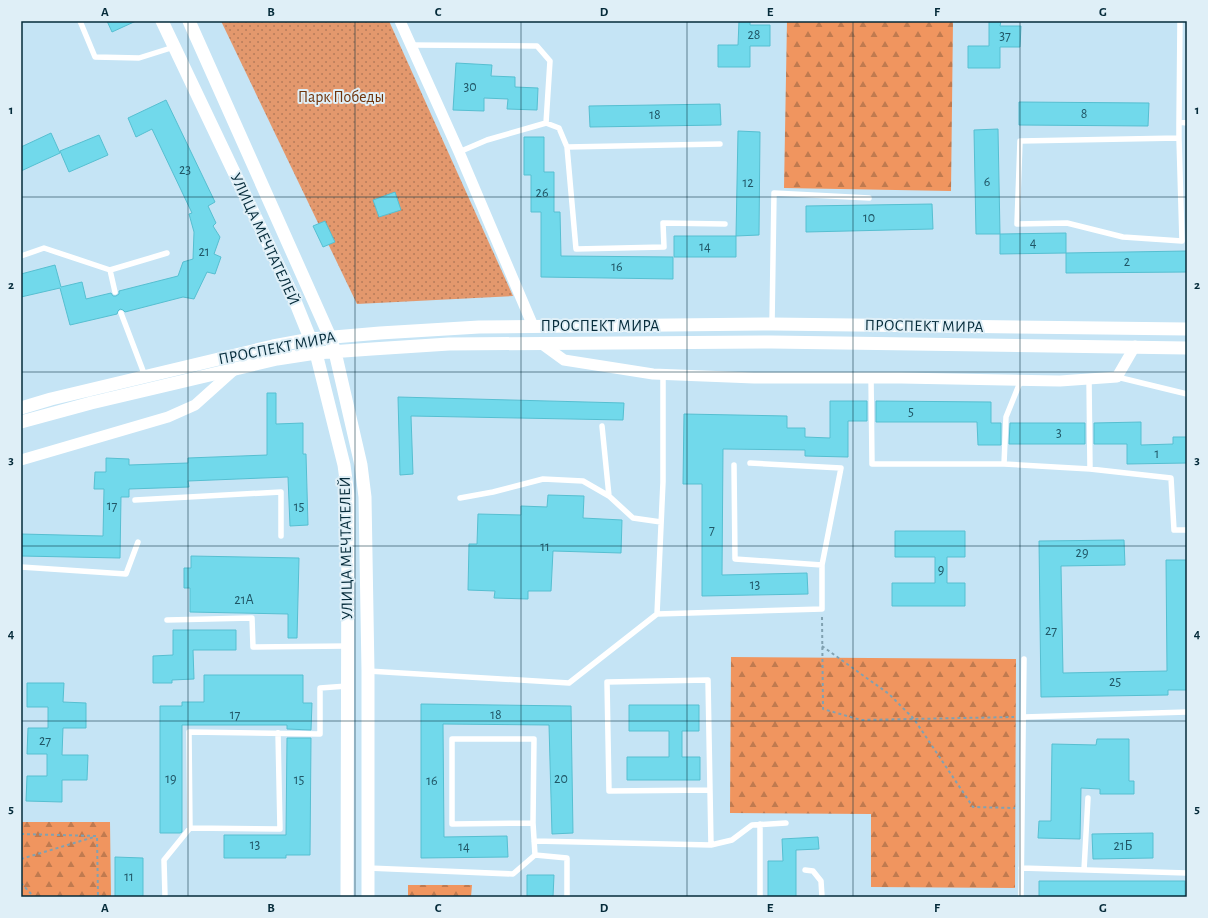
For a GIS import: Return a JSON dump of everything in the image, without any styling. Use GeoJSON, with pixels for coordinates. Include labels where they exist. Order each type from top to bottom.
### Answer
{"type":"FeatureCollection","features":[{"type":"Feature","properties":{"kind":"street","name":"УЛИЦА МЕЧТАТЕЛЕЙ"},"geometry":{"type":"LineString","coordinates":[[162,21],[293,296],[311,339],[344,465],[348,495],[346,646],[348,686],[347,897]]}},
{"type":"Feature","properties":{"kind":"street","name":"УЛИЦА МЕЧТАТЕЛЕЙ"},"geometry":{"type":"LineString","coordinates":[[189,21],[330,337],[335,352],[361,465],[365,496],[368,671],[368,897]]}},
{"type":"Feature","properties":{"kind":"street"},"geometry":{"type":"LineString","coordinates":[[400,21],[459,152],[533,326]]}},
{"type":"Feature","properties":{"kind":"street","name":"ПРОСПЕКТ МИРА"},"geometry":{"type":"LineString","coordinates":[[21,408],[51,399],[273,346],[330,337],[479,327],[533,326],[772,324],[1187,329]]}},
{"type":"Feature","properties":{"kind":"street","name":"ПРОСПЕКТ МИРА"},"geometry":{"type":"LineString","coordinates":[[21,422],[98,401],[277,359],[335,352],[449,344],[771,342],[1135,346],[1187,348]]}},
{"type":"Feature","properties":{"kind":"street"},"geometry":{"type":"LineString","coordinates":[[542,344],[564,360],[663,375],[754,378],[1060,381],[1117,377],[1135,346]]}},
{"type":"Feature","properties":{"kind":"street"},"geometry":{"type":"LineString","coordinates":[[21,460],[168,417],[195,405],[234,370]]}},
{"type":"Feature","properties":{"kind":"lane"},"geometry":{"type":"LineString","coordinates":[[80,21],[96,57],[139,58],[174,47]]}},
{"type":"Feature","properties":{"kind":"lane"},"geometry":{"type":"LineString","coordinates":[[1179,138],[1020,141],[1017,224],[1067,223],[1123,237],[1182,241],[1179,138],[1180,21]]}},
{"type":"Feature","properties":{"kind":"lane"},"geometry":{"type":"LineString","coordinates":[[411,45],[537,46],[550,61],[546,124]]}},
{"type":"Feature","properties":{"kind":"lane"},"geometry":{"type":"LineString","coordinates":[[1179,122],[1187,123]]}},
{"type":"Feature","properties":{"kind":"lane"},"geometry":{"type":"LineString","coordinates":[[459,152],[487,140],[546,124],[559,128],[567,147],[576,249],[664,247],[663,223],[725,224]]}},
{"type":"Feature","properties":{"kind":"lane"},"geometry":{"type":"LineString","coordinates":[[567,147],[720,144]]}},
{"type":"Feature","properties":{"kind":"lane"},"geometry":{"type":"LineString","coordinates":[[772,324],[774,193],[869,198]]}},
{"type":"Feature","properties":{"kind":"lane"},"geometry":{"type":"LineString","coordinates":[[21,256],[44,248],[110,270],[167,253]]}},
{"type":"Feature","properties":{"kind":"lane"},"geometry":{"type":"LineString","coordinates":[[110,270],[115,292]]}},
{"type":"Feature","properties":{"kind":"lane"},"geometry":{"type":"LineString","coordinates":[[121,313],[145,377]]}},
{"type":"Feature","properties":{"kind":"lane"},"geometry":{"type":"LineString","coordinates":[[657,614],[663,482],[663,375]]}},
{"type":"Feature","properties":{"kind":"lane"},"geometry":{"type":"LineString","coordinates":[[1117,377],[1187,394]]}},
{"type":"Feature","properties":{"kind":"lane"},"geometry":{"type":"LineString","coordinates":[[871,378],[872,464],[1004,464],[1090,469],[1171,478],[1174,530],[1187,530]]}},
{"type":"Feature","properties":{"kind":"lane"},"geometry":{"type":"LineString","coordinates":[[1089,379],[1090,469]]}},
{"type":"Feature","properties":{"kind":"lane"},"geometry":{"type":"LineString","coordinates":[[1004,464],[1006,417],[1021,380]]}},
{"type":"Feature","properties":{"kind":"lane"},"geometry":{"type":"LineString","coordinates":[[602,426],[609,496]]}},
{"type":"Feature","properties":{"kind":"lane"},"geometry":{"type":"LineString","coordinates":[[368,671],[569,683],[657,614],[822,610],[822,565],[841,468],[750,463]]}},
{"type":"Feature","properties":{"kind":"lane"},"geometry":{"type":"LineString","coordinates":[[734,465],[735,559],[822,565]]}},
{"type":"Feature","properties":{"kind":"lane"},"geometry":{"type":"LineString","coordinates":[[460,498],[493,492],[543,479],[583,481],[609,496],[633,518],[661,522]]}},
{"type":"Feature","properties":{"kind":"lane"},"geometry":{"type":"LineString","coordinates":[[135,500],[281,492],[281,536]]}},
{"type":"Feature","properties":{"kind":"lane"},"geometry":{"type":"LineString","coordinates":[[21,567],[126,574],[138,542]]}},
{"type":"Feature","properties":{"kind":"lane"},"geometry":{"type":"LineString","coordinates":[[167,620],[252,618],[253,647],[346,646]]}},
{"type":"Feature","properties":{"kind":"lane"},"geometry":{"type":"LineString","coordinates":[[1021,897],[1024,659]]}},
{"type":"Feature","properties":{"kind":"lane"},"geometry":{"type":"LineString","coordinates":[[710,790],[609,791],[606,682],[708,680],[710,790],[711,845]]}},
{"type":"Feature","properties":{"kind":"lane"},"geometry":{"type":"LineString","coordinates":[[165,897],[164,860],[190,828],[189,732],[320,734],[320,688],[348,686]]}},
{"type":"Feature","properties":{"kind":"lane"},"geometry":{"type":"LineString","coordinates":[[1024,717],[1187,712]]}},
{"type":"Feature","properties":{"kind":"lane"},"geometry":{"type":"LineString","coordinates":[[190,828],[280,829],[278,733]]}},
{"type":"Feature","properties":{"kind":"lane"},"geometry":{"type":"LineString","coordinates":[[533,823],[452,824],[452,739],[534,739],[534,855]]}},
{"type":"Feature","properties":{"kind":"lane"},"geometry":{"type":"LineString","coordinates":[[1084,870],[1088,798]]}},
{"type":"Feature","properties":{"kind":"lane"},"geometry":{"type":"LineString","coordinates":[[534,841],[711,845],[732,840],[752,825],[786,823]]}},
{"type":"Feature","properties":{"kind":"lane"},"geometry":{"type":"LineString","coordinates":[[760,824],[760,897]]}},
{"type":"Feature","properties":{"kind":"lane"},"geometry":{"type":"LineString","coordinates":[[368,868],[512,874],[534,855],[567,858],[567,897]]}},
{"type":"Feature","properties":{"kind":"lane"},"geometry":{"type":"LineString","coordinates":[[1021,868],[1187,873]]}},
{"type":"Feature","properties":{"kind":"lane"},"geometry":{"type":"LineString","coordinates":[[805,870],[813,871],[821,881],[822,897]]}},
{"type":"Feature","properties":{"kind":"path"},"geometry":{"type":"LineString","coordinates":[[822,610],[823,710],[862,720],[1024,717]]}},
{"type":"Feature","properties":{"kind":"path"},"geometry":{"type":"LineString","coordinates":[[822,646],[889,694],[914,719],[973,807],[1022,808]]}},
{"type":"Feature","properties":{"kind":"path"},"geometry":{"type":"LineString","coordinates":[[21,834],[97,836]]}},
{"type":"Feature","properties":{"kind":"path"},"geometry":{"type":"LineString","coordinates":[[21,859],[97,836]]}},
{"type":"Feature","properties":{"kind":"path"},"geometry":{"type":"LineString","coordinates":[[97,836],[98,897]]}},
{"type":"Feature","properties":{"kind":"path"},"geometry":{"type":"LineString","coordinates":[[21,883],[34,897]]}},
{"type":"Feature","properties":{"kind":"green space","name":"Парк Победы"},"geometry":{"type":"Polygon","coordinates":[[[221,21],[389,21],[513,296],[357,304],[221,21]]]}},
{"type":"Feature","properties":{"kind":"green space"},"geometry":{"type":"Polygon","coordinates":[[[787,21],[953,21],[951,191],[784,188],[787,21]]]}},
{"type":"Feature","properties":{"kind":"green space"},"geometry":{"type":"Polygon","coordinates":[[[731,657],[1016,659],[1015,888],[871,887],[871,814],[730,813],[731,657]]]}},
{"type":"Feature","properties":{"kind":"green space"},"geometry":{"type":"Polygon","coordinates":[[[21,822],[110,822],[111,897],[21,897],[21,822]]]}},
{"type":"Feature","properties":{"kind":"green space"},"geometry":{"type":"Polygon","coordinates":[[[408,885],[472,885],[471,897],[408,897],[408,885]]]}},
{"type":"Feature","properties":{"kind":"building"},"geometry":{"type":"Polygon","coordinates":[[[107,21],[136,21],[112,32],[107,21]]]}},
{"type":"Feature","properties":{"kind":"building"},"geometry":{"type":"Polygon","coordinates":[[[739,21],[750,21],[750,25],[770,25],[770,46],[750,46],[750,67],[718,67],[718,45],[738,45],[739,21]]]}},
{"type":"Feature","properties":{"kind":"building"},"geometry":{"type":"Polygon","coordinates":[[[989,21],[1001,21],[1000,26],[1021,26],[1020,47],[1000,47],[1000,68],[968,68],[968,46],[989,46],[989,21]]]}},
{"type":"Feature","properties":{"kind":"building"},"geometry":{"type":"Polygon","coordinates":[[[456,63],[492,65],[491,76],[515,77],[515,87],[538,88],[537,110],[507,109],[508,99],[484,98],[484,111],[453,110],[456,63]]]}},
{"type":"Feature","properties":{"kind":"building"},"geometry":{"type":"Polygon","coordinates":[[[166,100],[215,202],[208,206],[216,223],[213,226],[220,237],[214,254],[221,257],[215,274],[207,272],[194,299],[183,297],[125,312],[120,309],[117,314],[70,325],[60,288],[21,297],[21,274],[55,265],[61,287],[82,282],[86,299],[111,293],[113,296],[116,296],[119,294],[119,291],[178,276],[183,262],[193,259],[194,232],[189,214],[192,213],[152,129],[136,137],[128,118],[166,100]]]}},
{"type":"Feature","properties":{"kind":"building"},"geometry":{"type":"Polygon","coordinates":[[[1019,102],[1149,103],[1148,126],[1019,125],[1019,102]]]}},
{"type":"Feature","properties":{"kind":"building"},"geometry":{"type":"Polygon","coordinates":[[[720,104],[721,125],[590,127],[589,106],[720,104]]]}},
{"type":"Feature","properties":{"kind":"building"},"geometry":{"type":"Polygon","coordinates":[[[998,129],[1000,234],[976,234],[974,130],[998,129]]]}},
{"type":"Feature","properties":{"kind":"building"},"geometry":{"type":"Polygon","coordinates":[[[738,131],[760,132],[759,235],[736,236],[738,131]]]}},
{"type":"Feature","properties":{"kind":"building"},"geometry":{"type":"Polygon","coordinates":[[[51,133],[60,153],[21,171],[21,147],[51,133]]]}},
{"type":"Feature","properties":{"kind":"building"},"geometry":{"type":"Polygon","coordinates":[[[99,135],[108,155],[69,172],[60,151],[99,135]]]}},
{"type":"Feature","properties":{"kind":"building"},"geometry":{"type":"Polygon","coordinates":[[[524,137],[544,137],[544,172],[554,172],[554,212],[560,212],[561,256],[673,257],[673,279],[541,277],[541,212],[531,212],[531,175],[524,175],[524,137]]]}},
{"type":"Feature","properties":{"kind":"building"},"geometry":{"type":"Polygon","coordinates":[[[395,192],[401,210],[379,217],[373,200],[395,192]]]}},
{"type":"Feature","properties":{"kind":"building"},"geometry":{"type":"Polygon","coordinates":[[[932,204],[933,229],[806,232],[806,206],[932,204]]]}},
{"type":"Feature","properties":{"kind":"building"},"geometry":{"type":"Polygon","coordinates":[[[325,221],[335,242],[323,247],[313,226],[325,221]]]}},
{"type":"Feature","properties":{"kind":"building"},"geometry":{"type":"Polygon","coordinates":[[[1066,233],[1066,253],[1000,254],[1000,234],[1066,233]]]}},
{"type":"Feature","properties":{"kind":"building"},"geometry":{"type":"Polygon","coordinates":[[[674,236],[736,236],[736,257],[674,257],[674,236]]]}},
{"type":"Feature","properties":{"kind":"building"},"geometry":{"type":"Polygon","coordinates":[[[1187,251],[1187,272],[1066,273],[1066,253],[1187,251]]]}},
{"type":"Feature","properties":{"kind":"building"},"geometry":{"type":"Polygon","coordinates":[[[267,393],[276,393],[276,424],[303,423],[303,454],[306,454],[308,525],[290,526],[288,477],[188,481],[189,487],[129,489],[129,497],[121,497],[120,558],[21,556],[21,534],[103,536],[104,489],[94,489],[95,472],[106,472],[106,458],[129,459],[129,465],[188,463],[188,458],[267,455],[267,393]]]}},
{"type":"Feature","properties":{"kind":"building"},"geometry":{"type":"Polygon","coordinates":[[[398,397],[624,403],[623,420],[411,416],[413,474],[400,475],[398,397]]]}},
{"type":"Feature","properties":{"kind":"building"},"geometry":{"type":"Polygon","coordinates":[[[830,401],[867,401],[867,421],[848,421],[848,457],[805,456],[805,450],[723,449],[722,575],[807,573],[808,594],[702,596],[702,484],[683,484],[684,414],[787,416],[787,428],[805,428],[805,437],[830,438],[830,401]]]}},
{"type":"Feature","properties":{"kind":"building"},"geometry":{"type":"Polygon","coordinates":[[[876,401],[991,402],[991,423],[1001,423],[1001,445],[978,445],[977,422],[876,422],[876,401]]]}},
{"type":"Feature","properties":{"kind":"building"},"geometry":{"type":"Polygon","coordinates":[[[1141,422],[1141,445],[1173,444],[1173,437],[1187,437],[1187,463],[1127,464],[1127,444],[1094,444],[1094,423],[1141,422]]]}},
{"type":"Feature","properties":{"kind":"building"},"geometry":{"type":"Polygon","coordinates":[[[1010,423],[1085,423],[1085,444],[1009,444],[1010,423]]]}},
{"type":"Feature","properties":{"kind":"building"},"geometry":{"type":"Polygon","coordinates":[[[548,495],[584,496],[583,518],[622,520],[621,553],[553,551],[551,591],[528,591],[528,599],[494,598],[495,591],[468,590],[469,544],[477,544],[478,514],[521,515],[521,506],[547,507],[548,495]]]}},
{"type":"Feature","properties":{"kind":"building"},"geometry":{"type":"Polygon","coordinates":[[[895,531],[965,531],[965,557],[947,557],[947,583],[965,583],[965,606],[892,606],[892,583],[935,583],[935,557],[895,557],[895,531]]]}},
{"type":"Feature","properties":{"kind":"building"},"geometry":{"type":"Polygon","coordinates":[[[1124,540],[1125,565],[1061,566],[1063,673],[1167,671],[1166,560],[1187,560],[1187,690],[1168,690],[1168,695],[1041,697],[1039,541],[1124,540]]]}},
{"type":"Feature","properties":{"kind":"building"},"geometry":{"type":"Polygon","coordinates":[[[191,556],[299,558],[297,638],[288,638],[288,614],[190,612],[190,588],[184,588],[184,568],[191,568],[191,556]]]}},
{"type":"Feature","properties":{"kind":"building"},"geometry":{"type":"Polygon","coordinates":[[[173,630],[236,630],[236,650],[193,650],[194,679],[172,680],[172,683],[153,683],[153,656],[173,655],[173,630]]]}},
{"type":"Feature","properties":{"kind":"building"},"geometry":{"type":"Polygon","coordinates":[[[204,675],[303,675],[303,703],[312,703],[311,730],[287,729],[287,725],[182,725],[182,832],[160,833],[160,706],[182,706],[182,702],[204,702],[204,675]]]}},
{"type":"Feature","properties":{"kind":"building"},"geometry":{"type":"Polygon","coordinates":[[[27,683],[64,683],[63,702],[86,703],[86,728],[63,728],[62,755],[88,755],[87,780],[62,780],[62,802],[26,801],[27,776],[47,776],[47,754],[27,754],[28,728],[48,728],[48,707],[27,707],[27,683]]]}},
{"type":"Feature","properties":{"kind":"building"},"geometry":{"type":"Polygon","coordinates":[[[421,704],[571,706],[573,833],[552,834],[549,725],[443,724],[444,837],[507,836],[508,857],[421,858],[421,704]]]}},
{"type":"Feature","properties":{"kind":"building"},"geometry":{"type":"Polygon","coordinates":[[[629,705],[699,705],[699,731],[682,731],[682,757],[700,757],[700,780],[627,780],[627,757],[669,757],[669,731],[629,731],[629,705]]]}},
{"type":"Feature","properties":{"kind":"building"},"geometry":{"type":"Polygon","coordinates":[[[287,738],[311,738],[310,855],[286,855],[286,858],[224,858],[224,835],[286,835],[287,738]]]}},
{"type":"Feature","properties":{"kind":"building"},"geometry":{"type":"Polygon","coordinates":[[[1097,739],[1129,739],[1129,781],[1134,781],[1134,794],[1100,794],[1100,789],[1081,788],[1080,839],[1038,838],[1039,821],[1051,821],[1052,744],[1096,745],[1097,739]]]}},
{"type":"Feature","properties":{"kind":"building"},"geometry":{"type":"Polygon","coordinates":[[[1153,833],[1153,858],[1093,859],[1092,834],[1153,833]]]}},
{"type":"Feature","properties":{"kind":"building"},"geometry":{"type":"Polygon","coordinates":[[[818,837],[819,849],[796,850],[796,897],[768,897],[768,861],[783,861],[782,839],[818,837]]]}},
{"type":"Feature","properties":{"kind":"building"},"geometry":{"type":"Polygon","coordinates":[[[115,857],[143,858],[143,897],[115,897],[115,857]]]}},
{"type":"Feature","properties":{"kind":"building"},"geometry":{"type":"Polygon","coordinates":[[[527,875],[554,875],[553,897],[527,897],[527,875]]]}},
{"type":"Feature","properties":{"kind":"building"},"geometry":{"type":"Polygon","coordinates":[[[1039,881],[1185,881],[1185,897],[1039,897],[1039,881]]]}}]}
